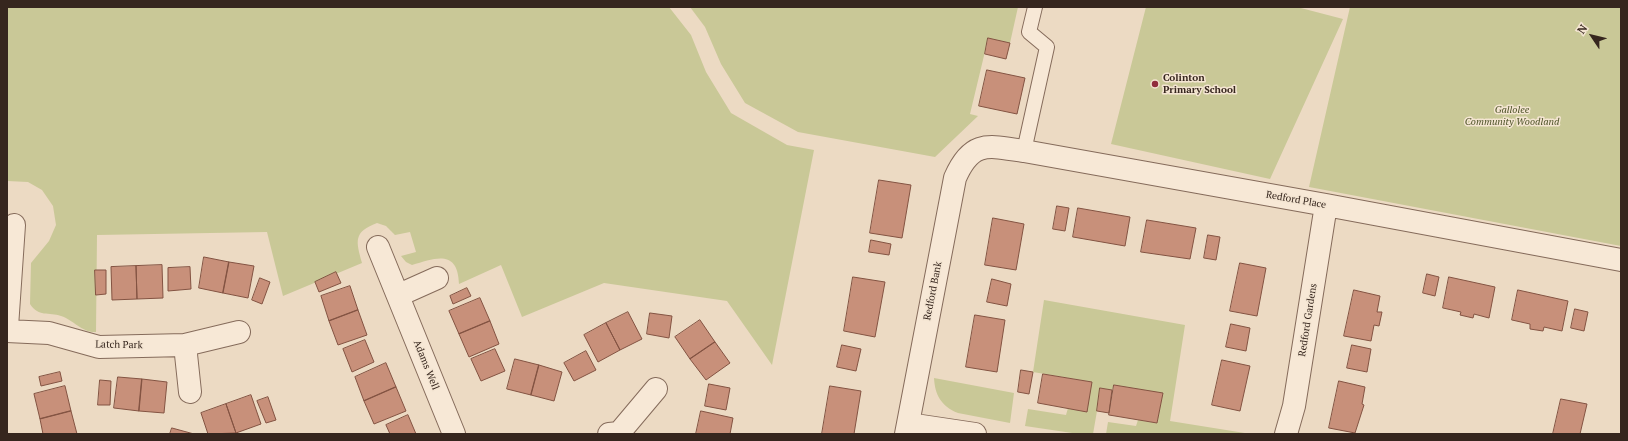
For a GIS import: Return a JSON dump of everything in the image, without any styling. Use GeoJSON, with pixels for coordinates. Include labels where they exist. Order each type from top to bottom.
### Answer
{"type":"FeatureCollection","features":[{"type":"Feature","properties":{"kind":"street","name":"Redford Place"},"geometry":{"type":"LineString","coordinates":[[971,153],[980,148],[993,147],[1024,151],[1621,260]]}},
{"type":"Feature","properties":{"kind":"street","name":"Redford Bank"},"geometry":{"type":"LineString","coordinates":[[907,429],[955,178],[959,168],[971,153]]}},
{"type":"Feature","properties":{"kind":"street","name":"Redford Gardens"},"geometry":{"type":"LineString","coordinates":[[1286,434],[1294,406],[1326,205]]}},
{"type":"Feature","properties":{"kind":"street"},"geometry":{"type":"LineString","coordinates":[[7,327],[14,225]]}},
{"type":"Feature","properties":{"kind":"street","name":"Adams Well"},"geometry":{"type":"LineString","coordinates":[[378,247],[399,295],[454,434]]}},
{"type":"Feature","properties":{"kind":"street"},"geometry":{"type":"LineString","coordinates":[[399,295],[437,278]]}},
{"type":"Feature","properties":{"kind":"street","name":"Latch Park"},"geometry":{"type":"LineString","coordinates":[[7,331],[49,333],[99,347],[185,345],[239,332]]}},
{"type":"Feature","properties":{"kind":"street"},"geometry":{"type":"LineString","coordinates":[[185,345],[190,392]]}},
{"type":"Feature","properties":{"kind":"street"},"geometry":{"type":"LineString","coordinates":[[616,434],[656,389]]}},
{"type":"Feature","properties":{"kind":"street"},"geometry":{"type":"LineString","coordinates":[[907,429],[975,434]]}},
{"type":"Feature","properties":{"kind":"lane"},"geometry":{"type":"LineString","coordinates":[[1024,151],[1047,47],[1029,32],[1035,7]]}},
{"type":"Feature","properties":{"kind":"green space"},"geometry":{"type":"Polygon","coordinates":[[[7,7],[669,7],[691,35],[706,72],[731,113],[787,145],[814,150],[772,365],[727,301],[604,283],[522,317],[501,265],[459,284],[458,273],[455,266],[450,261],[438,259],[412,265],[406,262],[401,256],[416,252],[410,232],[395,235],[386,226],[377,223],[369,226],[360,234],[358,238],[358,249],[362,263],[283,296],[267,232],[97,235],[96,332],[86,330],[61,316],[37,311],[30,304],[31,263],[49,241],[56,225],[53,206],[42,190],[28,182],[7,181],[7,7]]]}},
{"type":"Feature","properties":{"kind":"green space"},"geometry":{"type":"Polygon","coordinates":[[[690,7],[1018,7],[1010,43],[988,39],[970,114],[978,116],[935,157],[798,132],[745,103],[721,64],[705,27],[690,7]]]}},
{"type":"Feature","properties":{"kind":"green space"},"geometry":{"type":"Polygon","coordinates":[[[1146,7],[1297,7],[1343,19],[1270,179],[1111,144],[1146,7]]]}},
{"type":"Feature","properties":{"kind":"green space","name":"Gallolee Community Woodland"},"geometry":{"type":"Polygon","coordinates":[[[1350,7],[1621,7],[1621,246],[1309,187],[1350,7]]]}},
{"type":"Feature","properties":{"kind":"green space"},"geometry":{"type":"Polygon","coordinates":[[[1044,300],[1185,325],[1170,421],[1251,434],[1106,434],[1108,422],[1136,426],[1138,420],[1157,423],[1162,394],[1114,385],[1112,390],[1101,388],[1093,434],[1079,434],[1025,426],[1028,409],[1066,415],[1068,408],[1092,382],[1033,372],[1044,300]]]}},
{"type":"Feature","properties":{"kind":"green space"},"geometry":{"type":"Polygon","coordinates":[[[934,378],[1014,393],[1010,423],[958,413],[952,410],[940,399],[936,390],[934,378]]]}},
{"type":"Feature","properties":{"kind":"building"},"geometry":{"type":"Polygon","coordinates":[[[988,38],[1010,43],[1006,59],[985,54],[988,38]]]}},
{"type":"Feature","properties":{"kind":"building"},"geometry":{"type":"Polygon","coordinates":[[[987,70],[1025,78],[1017,114],[979,106],[987,70]]]}},
{"type":"Feature","properties":{"kind":"building"},"geometry":{"type":"Polygon","coordinates":[[[879,180],[911,185],[902,238],[870,233],[879,180]]]}},
{"type":"Feature","properties":{"kind":"building"},"geometry":{"type":"Polygon","coordinates":[[[1057,206],[1069,208],[1065,231],[1053,229],[1057,206]]]}},
{"type":"Feature","properties":{"kind":"building"},"geometry":{"type":"Polygon","coordinates":[[[1078,208],[1130,217],[1125,246],[1073,237],[1078,208]]]}},
{"type":"Feature","properties":{"kind":"building"},"geometry":{"type":"Polygon","coordinates":[[[993,218],[1024,224],[1016,270],[985,265],[993,218]]]}},
{"type":"Feature","properties":{"kind":"building"},"geometry":{"type":"Polygon","coordinates":[[[1147,220],[1196,228],[1190,259],[1141,252],[1147,220]]]}},
{"type":"Feature","properties":{"kind":"building"},"geometry":{"type":"Polygon","coordinates":[[[1208,235],[1220,237],[1216,260],[1204,258],[1208,235]]]}},
{"type":"Feature","properties":{"kind":"building"},"geometry":{"type":"Polygon","coordinates":[[[871,240],[891,244],[889,255],[869,252],[871,240]]]}},
{"type":"Feature","properties":{"kind":"building"},"geometry":{"type":"Polygon","coordinates":[[[204,257],[229,262],[223,293],[199,288],[204,257]]]}},
{"type":"Feature","properties":{"kind":"building"},"geometry":{"type":"Polygon","coordinates":[[[229,262],[254,266],[248,298],[223,293],[229,262]]]}},
{"type":"Feature","properties":{"kind":"building"},"geometry":{"type":"Polygon","coordinates":[[[1240,263],[1266,268],[1257,316],[1230,311],[1240,263]]]}},
{"type":"Feature","properties":{"kind":"building"},"geometry":{"type":"Polygon","coordinates":[[[162,265],[163,298],[137,299],[136,266],[162,265]]]}},
{"type":"Feature","properties":{"kind":"building"},"geometry":{"type":"Polygon","coordinates":[[[136,266],[137,299],[112,300],[111,267],[136,266]]]}},
{"type":"Feature","properties":{"kind":"building"},"geometry":{"type":"Polygon","coordinates":[[[190,267],[191,289],[168,291],[168,268],[190,267]]]}},
{"type":"Feature","properties":{"kind":"building"},"geometry":{"type":"Polygon","coordinates":[[[95,270],[106,270],[106,294],[96,295],[95,270]]]}},
{"type":"Feature","properties":{"kind":"building"},"geometry":{"type":"Polygon","coordinates":[[[336,272],[341,283],[319,292],[315,282],[336,272]]]}},
{"type":"Feature","properties":{"kind":"building"},"geometry":{"type":"Polygon","coordinates":[[[1427,274],[1439,277],[1435,296],[1423,293],[1427,274]]]}},
{"type":"Feature","properties":{"kind":"building"},"geometry":{"type":"Polygon","coordinates":[[[853,277],[885,282],[875,337],[844,331],[853,277]]]}},
{"type":"Feature","properties":{"kind":"building"},"geometry":{"type":"Polygon","coordinates":[[[1449,277],[1495,287],[1489,318],[1474,314],[1473,318],[1460,315],[1461,312],[1443,308],[1449,277]]]}},
{"type":"Feature","properties":{"kind":"building"},"geometry":{"type":"Polygon","coordinates":[[[260,278],[270,282],[262,304],[252,300],[260,278]]]}},
{"type":"Feature","properties":{"kind":"building"},"geometry":{"type":"Polygon","coordinates":[[[992,279],[1011,284],[1007,306],[987,302],[992,279]]]}},
{"type":"Feature","properties":{"kind":"building"},"geometry":{"type":"Polygon","coordinates":[[[350,286],[358,310],[329,321],[321,296],[350,286]]]}},
{"type":"Feature","properties":{"kind":"building"},"geometry":{"type":"Polygon","coordinates":[[[467,288],[471,296],[453,304],[450,296],[467,288]]]}},
{"type":"Feature","properties":{"kind":"building"},"geometry":{"type":"Polygon","coordinates":[[[1354,290],[1380,296],[1377,312],[1382,312],[1379,326],[1374,325],[1371,341],[1344,336],[1354,290]]]}},
{"type":"Feature","properties":{"kind":"building"},"geometry":{"type":"Polygon","coordinates":[[[1518,290],[1568,301],[1562,331],[1544,327],[1543,331],[1530,329],[1530,324],[1512,320],[1518,290]]]}},
{"type":"Feature","properties":{"kind":"building"},"geometry":{"type":"Polygon","coordinates":[[[480,298],[490,321],[459,334],[449,311],[480,298]]]}},
{"type":"Feature","properties":{"kind":"building"},"geometry":{"type":"Polygon","coordinates":[[[1575,309],[1588,312],[1584,331],[1571,328],[1575,309]]]}},
{"type":"Feature","properties":{"kind":"building"},"geometry":{"type":"Polygon","coordinates":[[[358,310],[367,335],[338,345],[329,321],[358,310]]]}},
{"type":"Feature","properties":{"kind":"building"},"geometry":{"type":"Polygon","coordinates":[[[628,312],[642,339],[620,350],[606,323],[628,312]]]}},
{"type":"Feature","properties":{"kind":"building"},"geometry":{"type":"Polygon","coordinates":[[[650,313],[672,316],[669,338],[647,334],[650,313]]]}},
{"type":"Feature","properties":{"kind":"building"},"geometry":{"type":"Polygon","coordinates":[[[975,315],[1005,320],[997,372],[966,367],[975,315]]]}},
{"type":"Feature","properties":{"kind":"building"},"geometry":{"type":"Polygon","coordinates":[[[700,320],[715,342],[690,359],[675,337],[700,320]]]}},
{"type":"Feature","properties":{"kind":"building"},"geometry":{"type":"Polygon","coordinates":[[[490,321],[499,344],[469,357],[459,334],[490,321]]]}},
{"type":"Feature","properties":{"kind":"building"},"geometry":{"type":"Polygon","coordinates":[[[606,323],[620,350],[598,362],[584,335],[606,323]]]}},
{"type":"Feature","properties":{"kind":"building"},"geometry":{"type":"Polygon","coordinates":[[[1231,324],[1250,328],[1246,351],[1226,347],[1231,324]]]}},
{"type":"Feature","properties":{"kind":"building"},"geometry":{"type":"Polygon","coordinates":[[[365,340],[374,362],[352,372],[343,349],[365,340]]]}},
{"type":"Feature","properties":{"kind":"building"},"geometry":{"type":"Polygon","coordinates":[[[715,342],[730,363],[706,380],[690,359],[715,342]]]}},
{"type":"Feature","properties":{"kind":"building"},"geometry":{"type":"Polygon","coordinates":[[[842,345],[861,349],[856,371],[837,367],[842,345]]]}},
{"type":"Feature","properties":{"kind":"building"},"geometry":{"type":"Polygon","coordinates":[[[1352,345],[1371,349],[1367,372],[1347,368],[1352,345]]]}},
{"type":"Feature","properties":{"kind":"building"},"geometry":{"type":"Polygon","coordinates":[[[495,349],[505,371],[481,381],[471,359],[495,349]]]}},
{"type":"Feature","properties":{"kind":"building"},"geometry":{"type":"Polygon","coordinates":[[[586,351],[596,370],[574,381],[564,363],[586,351]]]}},
{"type":"Feature","properties":{"kind":"building"},"geometry":{"type":"Polygon","coordinates":[[[515,359],[539,365],[531,395],[507,389],[515,359]]]}},
{"type":"Feature","properties":{"kind":"building"},"geometry":{"type":"Polygon","coordinates":[[[1222,360],[1250,366],[1240,411],[1212,405],[1222,360]]]}},
{"type":"Feature","properties":{"kind":"building"},"geometry":{"type":"Polygon","coordinates":[[[386,363],[396,387],[364,401],[355,377],[386,363]]]}},
{"type":"Feature","properties":{"kind":"building"},"geometry":{"type":"Polygon","coordinates":[[[539,365],[562,372],[554,401],[531,395],[539,365]]]}},
{"type":"Feature","properties":{"kind":"building"},"geometry":{"type":"Polygon","coordinates":[[[1021,370],[1033,372],[1029,394],[1018,392],[1021,370]]]}},
{"type":"Feature","properties":{"kind":"building"},"geometry":{"type":"Polygon","coordinates":[[[60,372],[62,381],[41,386],[39,377],[60,372]]]}},
{"type":"Feature","properties":{"kind":"building"},"geometry":{"type":"Polygon","coordinates":[[[1043,374],[1092,382],[1087,412],[1038,403],[1043,374]]]}},
{"type":"Feature","properties":{"kind":"building"},"geometry":{"type":"Polygon","coordinates":[[[118,377],[142,379],[139,411],[114,408],[118,377]]]}},
{"type":"Feature","properties":{"kind":"building"},"geometry":{"type":"Polygon","coordinates":[[[142,379],[167,382],[164,413],[139,411],[142,379]]]}},
{"type":"Feature","properties":{"kind":"building"},"geometry":{"type":"Polygon","coordinates":[[[100,380],[111,381],[110,405],[98,405],[100,380]]]}},
{"type":"Feature","properties":{"kind":"building"},"geometry":{"type":"Polygon","coordinates":[[[1339,381],[1365,387],[1362,404],[1364,405],[1355,433],[1329,428],[1339,381]]]}},
{"type":"Feature","properties":{"kind":"building"},"geometry":{"type":"Polygon","coordinates":[[[709,384],[730,388],[726,410],[705,406],[709,384]]]}},
{"type":"Feature","properties":{"kind":"building"},"geometry":{"type":"Polygon","coordinates":[[[1114,385],[1163,393],[1157,423],[1109,415],[1114,385]]]}},
{"type":"Feature","properties":{"kind":"building"},"geometry":{"type":"Polygon","coordinates":[[[65,386],[71,411],[40,419],[34,394],[65,386]]]}},
{"type":"Feature","properties":{"kind":"building"},"geometry":{"type":"Polygon","coordinates":[[[830,386],[861,391],[854,434],[822,434],[830,386]]]}},
{"type":"Feature","properties":{"kind":"building"},"geometry":{"type":"Polygon","coordinates":[[[396,387],[406,411],[374,424],[364,401],[396,387]]]}},
{"type":"Feature","properties":{"kind":"building"},"geometry":{"type":"Polygon","coordinates":[[[1100,388],[1112,390],[1109,413],[1097,411],[1100,388]]]}},
{"type":"Feature","properties":{"kind":"building"},"geometry":{"type":"Polygon","coordinates":[[[251,395],[261,424],[236,433],[226,404],[251,395]]]}},
{"type":"Feature","properties":{"kind":"building"},"geometry":{"type":"Polygon","coordinates":[[[268,397],[276,420],[266,423],[257,401],[268,397]]]}},
{"type":"Feature","properties":{"kind":"building"},"geometry":{"type":"Polygon","coordinates":[[[1561,399],[1587,404],[1580,434],[1553,434],[1561,399]]]}},
{"type":"Feature","properties":{"kind":"building"},"geometry":{"type":"Polygon","coordinates":[[[226,404],[236,433],[208,434],[201,413],[226,404]]]}},
{"type":"Feature","properties":{"kind":"building"},"geometry":{"type":"Polygon","coordinates":[[[71,411],[77,434],[43,434],[40,419],[71,411]]]}},
{"type":"Feature","properties":{"kind":"building"},"geometry":{"type":"Polygon","coordinates":[[[701,411],[733,418],[730,434],[696,434],[701,411]]]}},
{"type":"Feature","properties":{"kind":"building"},"geometry":{"type":"Polygon","coordinates":[[[408,415],[416,434],[390,434],[386,425],[408,415]]]}},
{"type":"Feature","properties":{"kind":"building"},"geometry":{"type":"Polygon","coordinates":[[[172,428],[194,434],[170,434],[172,428]]]}},
{"type":"Feature","properties":{"kind":"place","name":"Colinton Primary School"},"geometry":{"type":"Point","coordinates":[1155,84]}}]}
